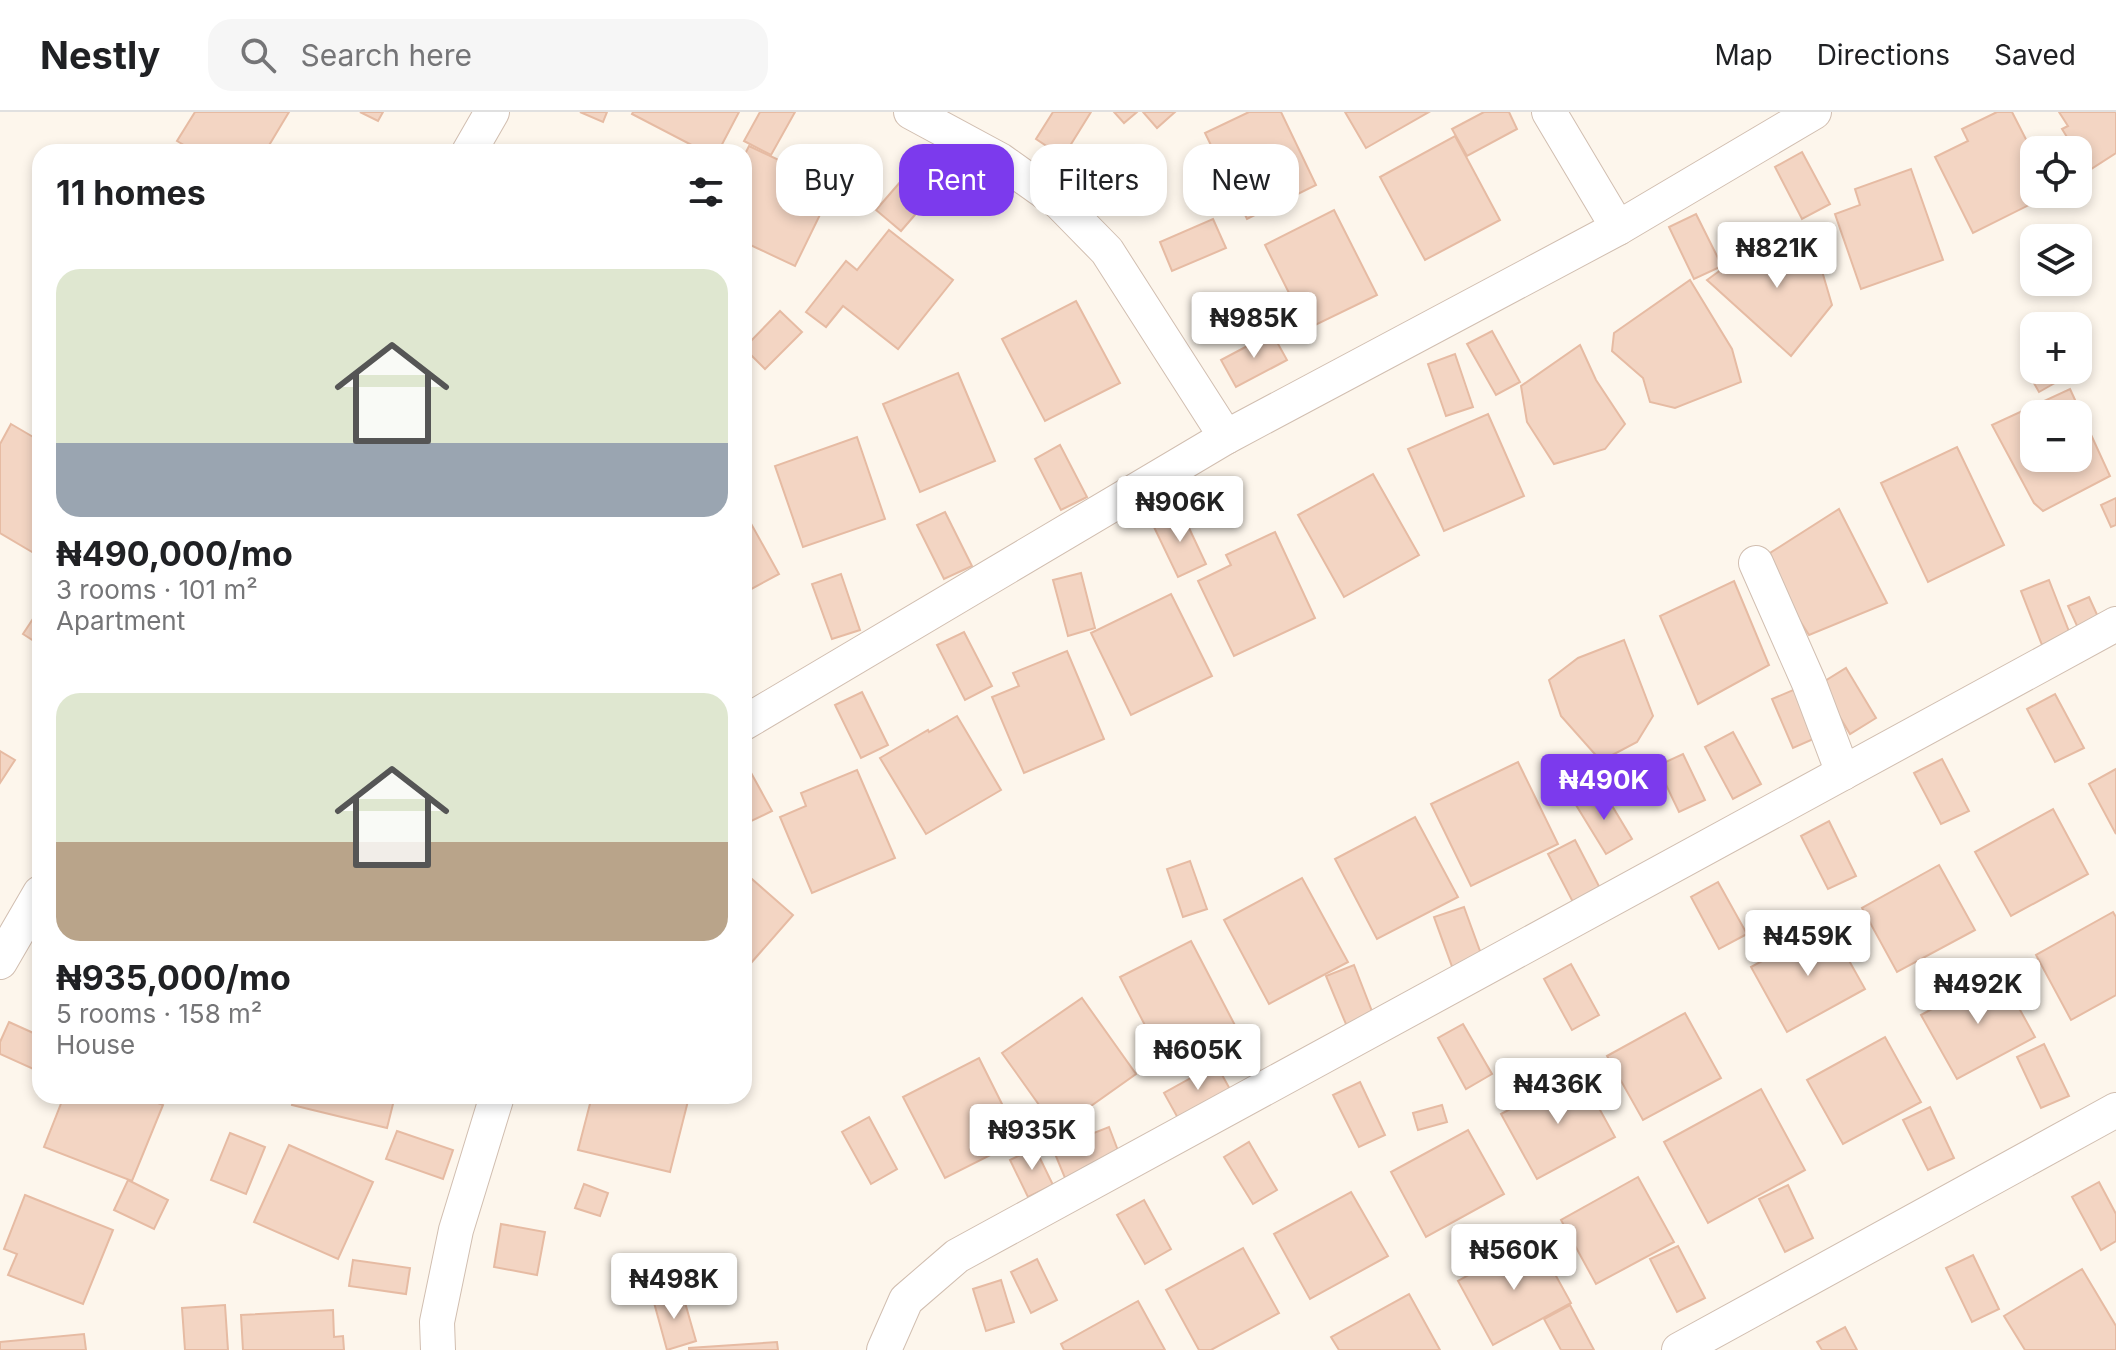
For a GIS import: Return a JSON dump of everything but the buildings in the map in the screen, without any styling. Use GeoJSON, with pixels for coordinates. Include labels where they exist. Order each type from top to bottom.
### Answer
{"type":"FeatureCollection","features":[{"type":"Feature","properties":{"kind":"street"},"geometry":{"type":"LineString","coordinates":[[474,144],[492,112]]}},
{"type":"Feature","properties":{"kind":"street"},"geometry":{"type":"LineString","coordinates":[[911,112],[1000,160],[1059,202],[1107,251],[1226,437]]}},
{"type":"Feature","properties":{"kind":"street"},"geometry":{"type":"LineString","coordinates":[[1549,112],[1618,228]]}},
{"type":"Feature","properties":{"kind":"street"},"geometry":{"type":"LineString","coordinates":[[752,718],[1226,437],[1618,228],[1814,112]]}},
{"type":"Feature","properties":{"kind":"street"},"geometry":{"type":"LineString","coordinates":[[1756,563],[1809,683],[1843,773]]}},
{"type":"Feature","properties":{"kind":"street"},"geometry":{"type":"LineString","coordinates":[[884,1350],[906,1300],[957,1256],[2116,624]]}},
{"type":"Feature","properties":{"kind":"street"},"geometry":{"type":"LineString","coordinates":[[0,962],[32,907]]}},
{"type":"Feature","properties":{"kind":"street"},"geometry":{"type":"LineString","coordinates":[[438,1350],[437,1322],[456,1230],[495,1104]]}},
{"type":"Feature","properties":{"kind":"street"},"geometry":{"type":"LineString","coordinates":[[1679,1350],[2116,1110]]}}]}
